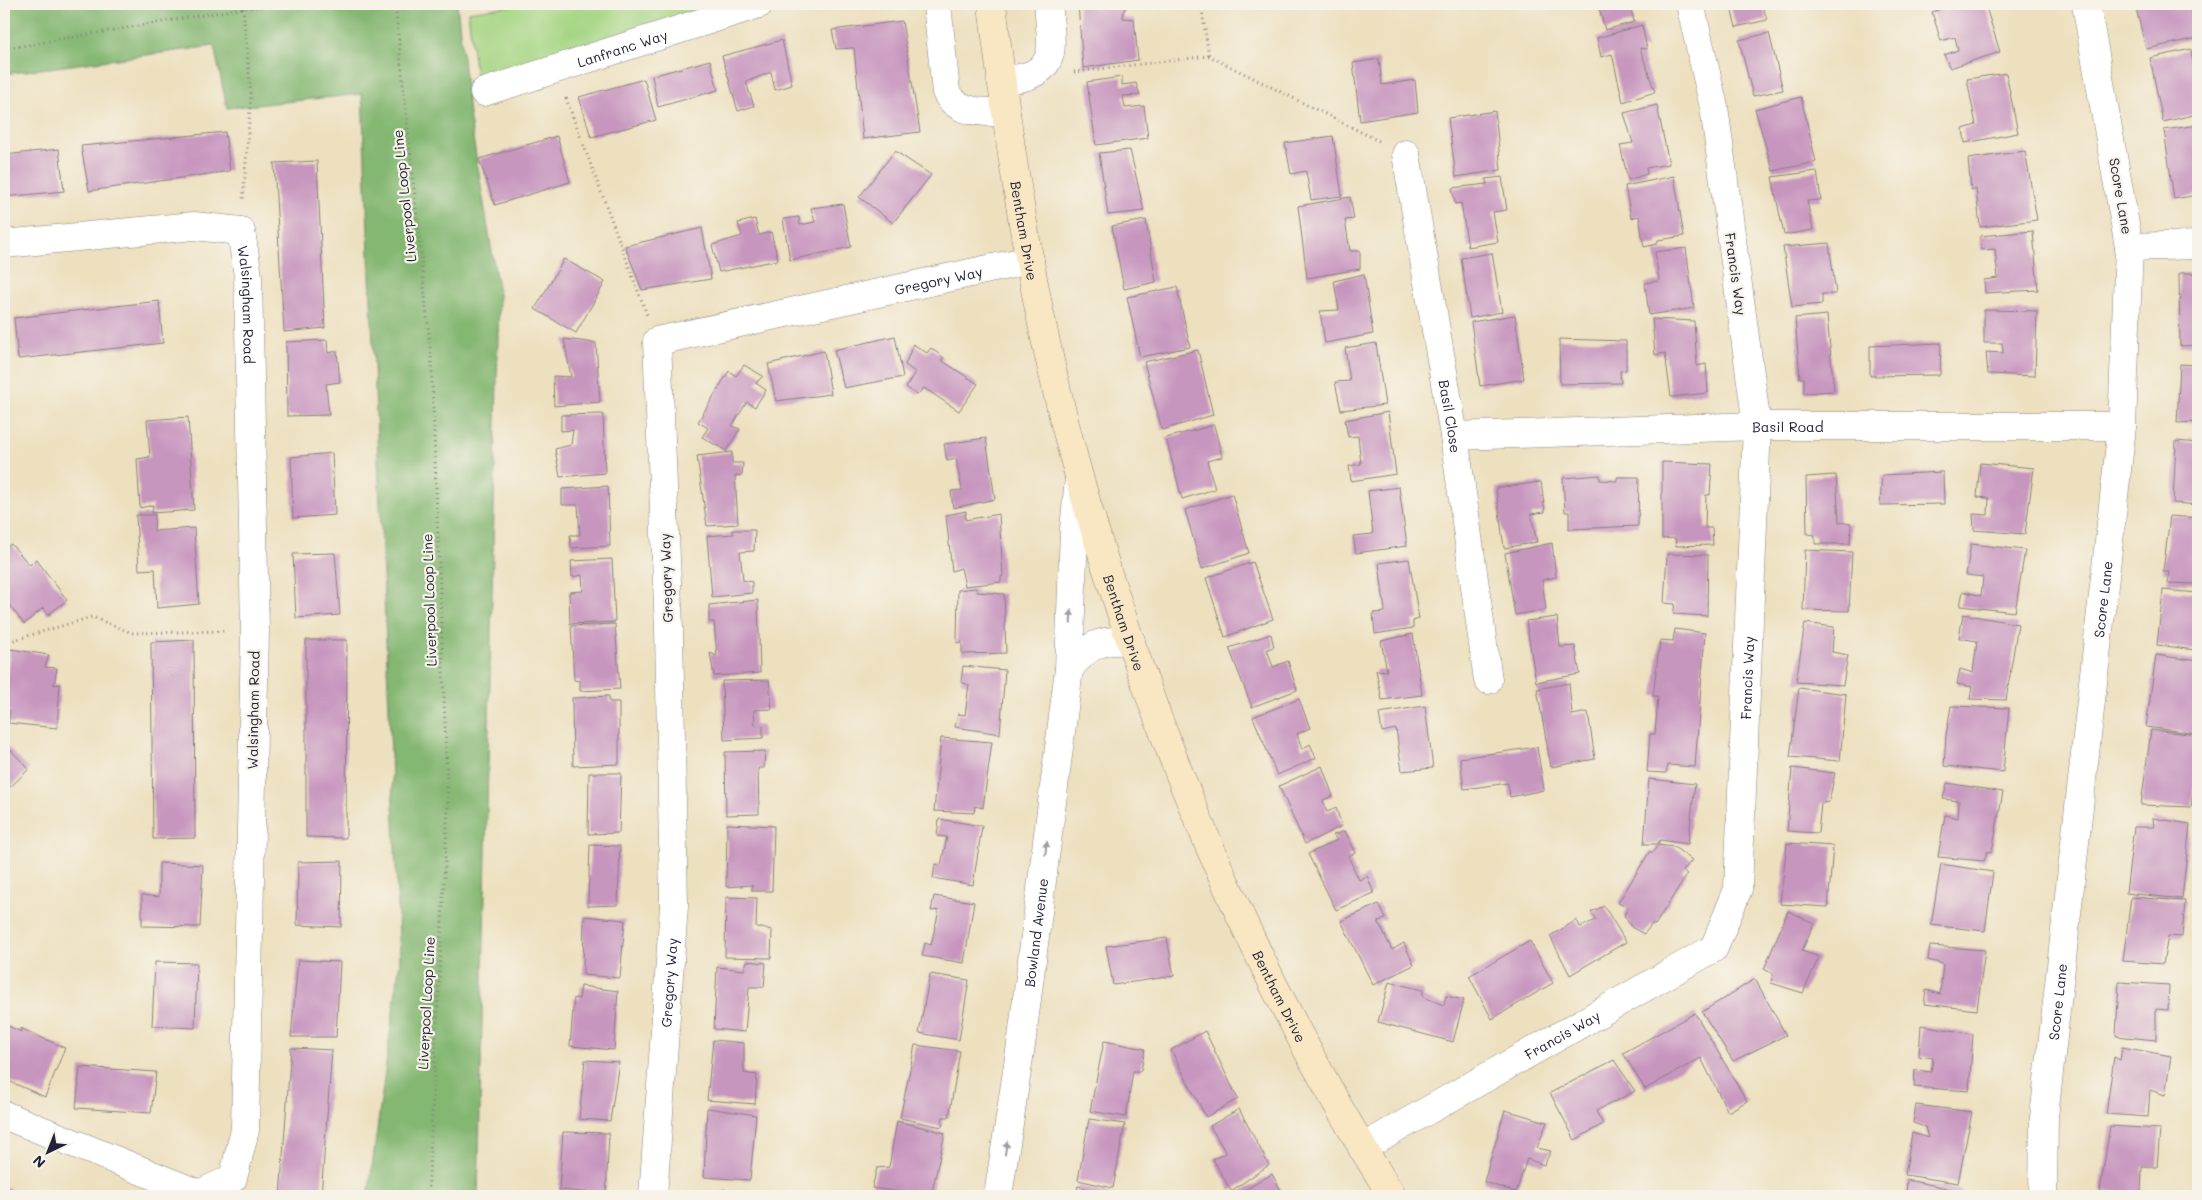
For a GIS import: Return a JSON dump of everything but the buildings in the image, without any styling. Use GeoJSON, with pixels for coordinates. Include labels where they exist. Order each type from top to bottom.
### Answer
{"type":"FeatureCollection","features":[{"type":"Feature","properties":{"kind":"street","name":"Lanfranc Way"},"geometry":{"type":"LineString","coordinates":[[484,92],[759,4]]}},
{"type":"Feature","properties":{"kind":"street"},"geometry":{"type":"LineString","coordinates":[[937,4],[946,92],[950,100],[960,107],[971,111],[1006,112]]}},
{"type":"Feature","properties":{"kind":"street","name":"Bentham Drive"},"geometry":{"type":"LineString","coordinates":[[992,4],[1001,81],[1030,260],[1079,478],[1131,641],[1209,843],[1264,960],[1319,1071],[1362,1148],[1392,1196]]}},
{"type":"Feature","properties":{"kind":"street"},"geometry":{"type":"LineString","coordinates":[[1001,81],[1032,74],[1049,59],[1052,50],[1049,4]]}},
{"type":"Feature","properties":{"kind":"street","name":"Francis Way"},"geometry":{"type":"LineString","coordinates":[[1362,1148],[1714,948],[1738,889],[1757,426],[1714,107],[1690,4]]}},
{"type":"Feature","properties":{"kind":"street","name":"Score Lane"},"geometry":{"type":"LineString","coordinates":[[2043,1196],[2044,1117],[2122,426],[2130,247],[2086,4]]}},
{"type":"Feature","properties":{"kind":"street","name":"Basil Close"},"geometry":{"type":"LineString","coordinates":[[1406,154],[1454,436],[1488,680]]}},
{"type":"Feature","properties":{"kind":"street","name":"Walsingham Road"},"geometry":{"type":"LineString","coordinates":[[4,244],[194,226],[241,231],[248,276],[255,630],[245,1130],[233,1178],[199,1194],[4,1115]]}},
{"type":"Feature","properties":{"kind":"street"},"geometry":{"type":"LineString","coordinates":[[2130,247],[2198,245]]}},
{"type":"Feature","properties":{"kind":"street","name":"Gregory Way"},"geometry":{"type":"LineString","coordinates":[[653,1196],[674,906],[669,630],[657,341],[1030,260]]}},
{"type":"Feature","properties":{"kind":"street","name":"Basil Road"},"geometry":{"type":"LineString","coordinates":[[1454,436],[1757,426],[2122,426]]}},
{"type":"Feature","properties":{"kind":"street","name":"Bowland Avenue"},"geometry":{"type":"LineString","coordinates":[[998,1196],[1022,1038],[1069,668],[1074,529],[1079,478]]}},
{"type":"Feature","properties":{"kind":"street"},"geometry":{"type":"LineString","coordinates":[[1069,668],[1090,647],[1101,641],[1131,641]]}},
{"type":"Feature","properties":{"kind":"path"},"geometry":{"type":"LineString","coordinates":[[4,49],[243,8],[296,4]]}},
{"type":"Feature","properties":{"kind":"path","name":"Liverpool Loop Line"},"geometry":{"type":"LineString","coordinates":[[395,4],[432,355],[448,803],[428,1196]]}},
{"type":"Feature","properties":{"kind":"path"},"geometry":{"type":"LineString","coordinates":[[1201,4],[1210,56]]}},
{"type":"Feature","properties":{"kind":"path"},"geometry":{"type":"LineString","coordinates":[[241,231],[251,95],[243,8]]}},
{"type":"Feature","properties":{"kind":"path"},"geometry":{"type":"LineString","coordinates":[[1067,73],[1210,56],[1406,154]]}},
{"type":"Feature","properties":{"kind":"path"},"geometry":{"type":"LineString","coordinates":[[555,69],[657,341]]}},
{"type":"Feature","properties":{"kind":"path"},"geometry":{"type":"LineString","coordinates":[[4,644],[92,616],[132,633],[255,630]]}},
{"type":"Feature","properties":{"kind":"green space"},"geometry":{"type":"Polygon","coordinates":[[[4,4],[457,4],[469,114],[499,294],[478,1196],[368,1196],[400,961],[362,94],[227,108],[214,46],[4,74],[4,4]]]}},
{"type":"Feature","properties":{"kind":"green space"},"geometry":{"type":"Polygon","coordinates":[[[523,4],[733,4],[476,78],[468,12],[523,4]]]}}]}
